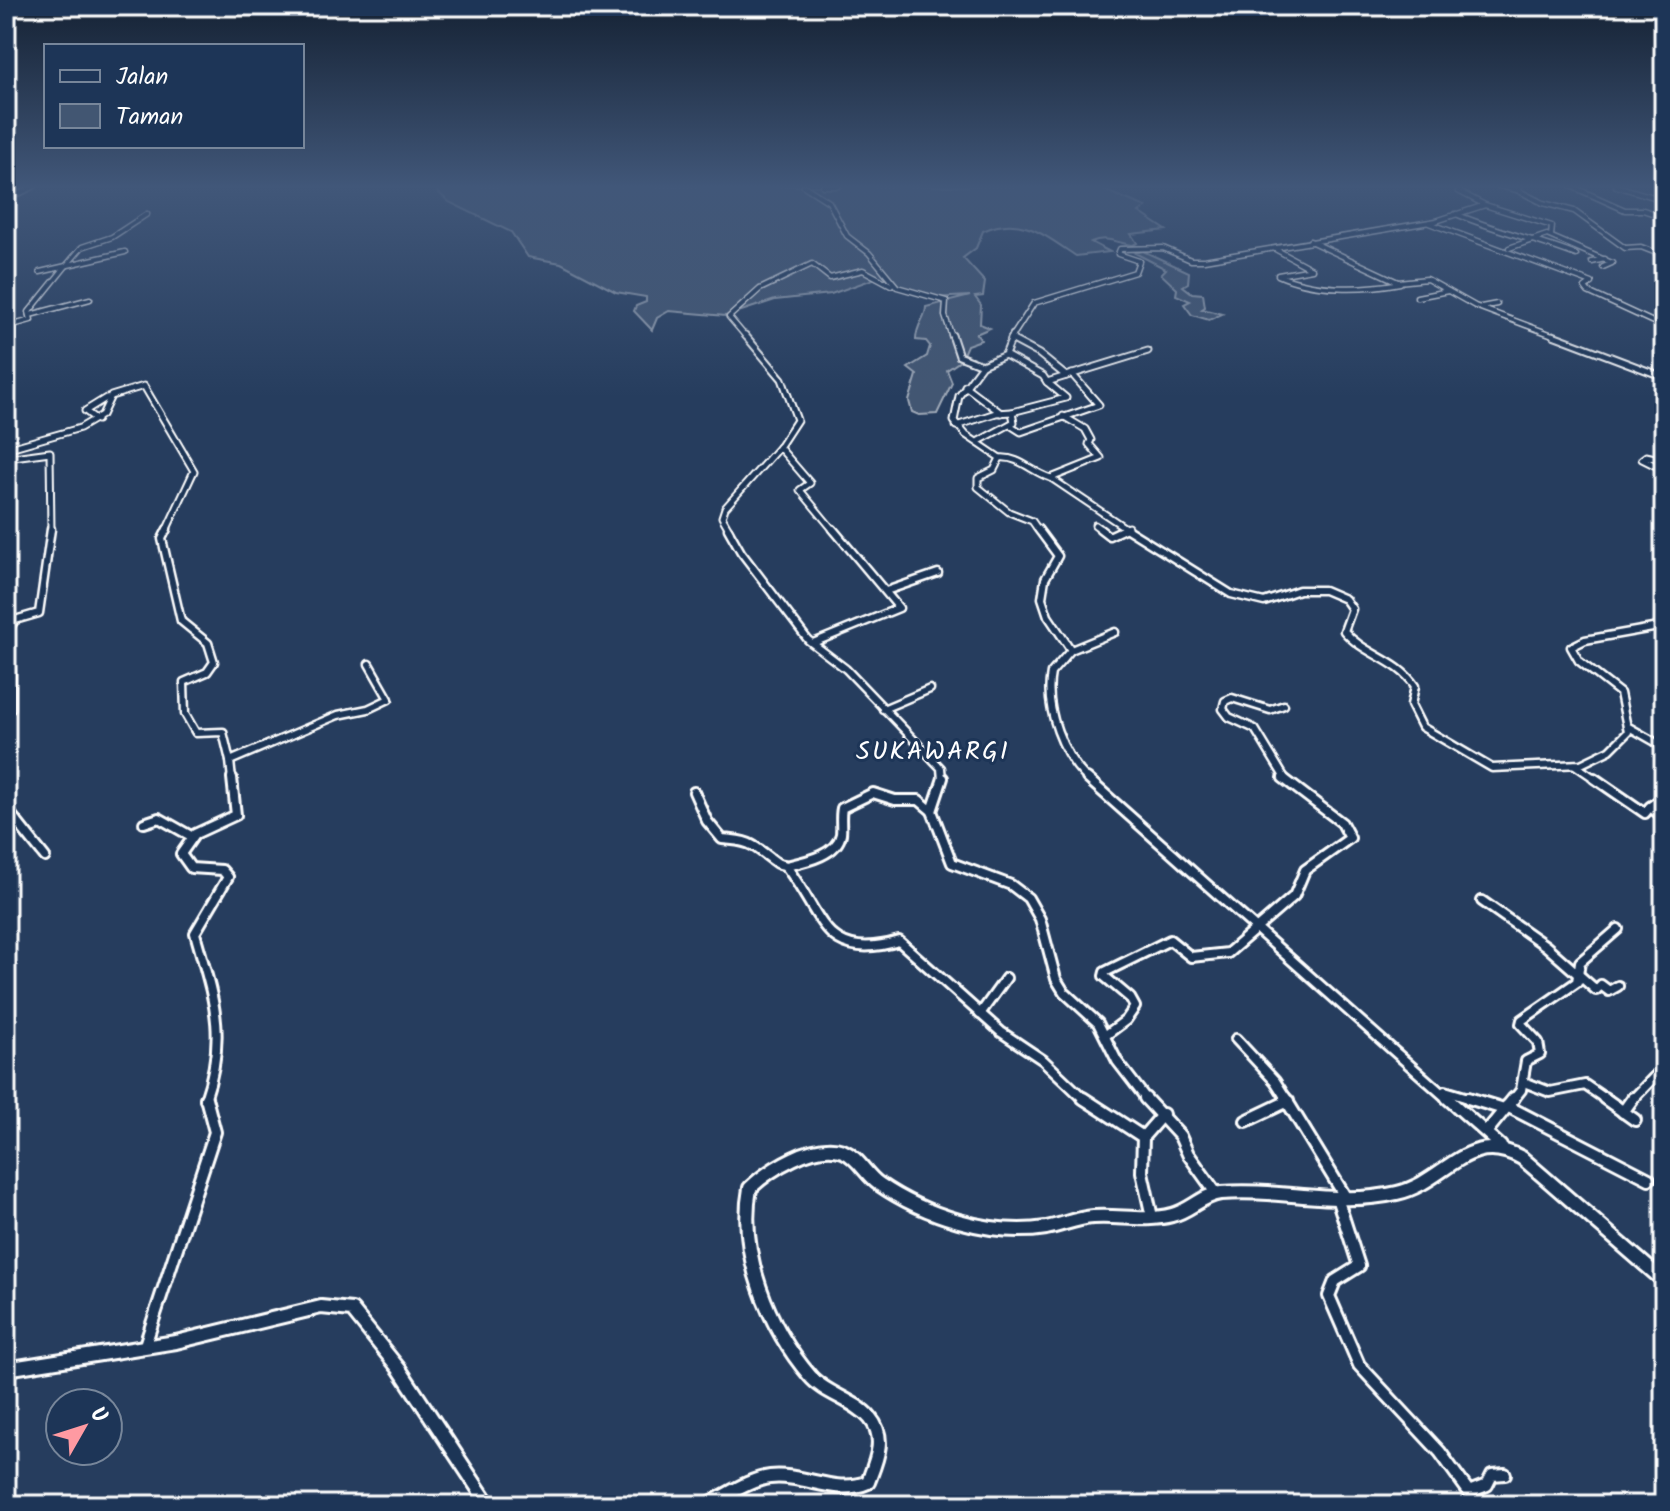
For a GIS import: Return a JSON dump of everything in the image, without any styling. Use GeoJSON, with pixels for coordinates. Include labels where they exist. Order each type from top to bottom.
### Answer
{"type":"FeatureCollection","features":[{"type":"Feature","properties":{"kind":"main road"},"geometry":{"type":"LineString","coordinates":[[707,1505],[767,1477],[792,1477],[853,1489],[868,1482],[879,1455],[877,1427],[861,1409],[811,1378],[778,1328],[754,1272],[746,1201],[750,1188],[768,1175],[824,1148],[839,1150],[887,1189],[956,1218],[1023,1230],[1094,1216],[1175,1216],[1203,1197],[1216,1193],[1343,1201],[1403,1193],[1421,1186],[1479,1147],[1501,1146],[1522,1158],[1664,1281]]}},
{"type":"Feature","properties":{"kind":"main road"},"geometry":{"type":"LineString","coordinates":[[6,1369],[176,1342],[321,1307],[352,1310],[400,1370],[489,1505]]}},
{"type":"Feature","properties":{"kind":"street"},"geometry":{"type":"LineString","coordinates":[[6,327],[31,320],[30,315],[74,257]]}},
{"type":"Feature","properties":{"kind":"street"},"geometry":{"type":"LineString","coordinates":[[40,272],[106,257]]}},
{"type":"Feature","properties":{"kind":"street"},"geometry":{"type":"LineString","coordinates":[[872,257],[897,287]]}},
{"type":"Feature","properties":{"kind":"street"},"geometry":{"type":"LineString","coordinates":[[1126,257],[1139,261],[1135,272],[1034,303],[1019,320],[1005,355],[982,365],[965,386],[953,413],[956,426],[1000,458],[1011,456],[1037,474],[1051,478],[1202,579],[1231,594],[1264,602],[1284,592],[1324,589],[1339,593],[1352,609],[1344,631],[1352,641],[1390,661],[1412,679],[1415,686],[1411,705],[1417,721],[1470,757],[1501,770],[1574,765],[1593,760],[1622,741],[1627,726],[1620,693],[1579,661],[1571,647],[1585,640],[1664,626]]}},
{"type":"Feature","properties":{"kind":"street"},"geometry":{"type":"LineString","coordinates":[[1184,257],[1195,261],[1225,257]]}},
{"type":"Feature","properties":{"kind":"street"},"geometry":{"type":"LineString","coordinates":[[1289,257],[1312,269],[1278,275],[1292,283],[1320,286],[1426,279],[1478,308],[1664,377]]}},
{"type":"Feature","properties":{"kind":"street"},"geometry":{"type":"LineString","coordinates":[[1343,257],[1400,283]]}},
{"type":"Feature","properties":{"kind":"street"},"geometry":{"type":"LineString","coordinates":[[1525,257],[1595,284],[1585,288],[1589,290],[1587,292],[1618,304],[1638,319],[1664,327]]}},
{"type":"Feature","properties":{"kind":"street"},"geometry":{"type":"LineString","coordinates":[[1599,257],[1612,263],[1603,267]]}},
{"type":"Feature","properties":{"kind":"street"},"geometry":{"type":"LineString","coordinates":[[1592,262],[1605,259]]}},
{"type":"Feature","properties":{"kind":"street"},"geometry":{"type":"LineString","coordinates":[[932,811],[944,775],[941,768],[846,669],[813,643],[741,552],[722,517],[725,508],[779,447],[797,420],[782,379],[729,316],[760,289],[812,264],[830,278],[863,270],[897,287],[946,301],[945,316],[959,356],[982,365]]}},
{"type":"Feature","properties":{"kind":"street"},"geometry":{"type":"LineString","coordinates":[[1417,297],[1450,291]]}},
{"type":"Feature","properties":{"kind":"street"},"geometry":{"type":"LineString","coordinates":[[30,315],[90,299]]}},
{"type":"Feature","properties":{"kind":"street"},"geometry":{"type":"LineString","coordinates":[[1478,308],[1497,304]]}},
{"type":"Feature","properties":{"kind":"street"},"geometry":{"type":"LineString","coordinates":[[1010,425],[1020,432],[1099,404],[1088,394],[1084,382],[1011,339]]}},
{"type":"Feature","properties":{"kind":"street"},"geometry":{"type":"LineString","coordinates":[[1047,382],[1148,351]]}},
{"type":"Feature","properties":{"kind":"street"},"geometry":{"type":"LineString","coordinates":[[1005,355],[1043,376],[1083,410]]}},
{"type":"Feature","properties":{"kind":"street"},"geometry":{"type":"LineString","coordinates":[[97,420],[85,411],[106,398],[144,386],[194,471],[162,539],[181,621],[208,643],[214,662],[207,672],[184,682],[185,714],[196,733],[223,732],[230,761],[236,815],[191,836],[182,847],[186,865],[201,871],[222,870],[228,877],[194,937],[218,1019],[217,1065],[205,1101],[215,1132],[145,1345]]}},
{"type":"Feature","properties":{"kind":"street"},"geometry":{"type":"LineString","coordinates":[[965,386],[1001,413]]}},
{"type":"Feature","properties":{"kind":"street"},"geometry":{"type":"LineString","coordinates":[[6,449],[68,432],[97,420],[106,398]]}},
{"type":"Feature","properties":{"kind":"street"},"geometry":{"type":"LineString","coordinates":[[956,426],[1067,398]]}},
{"type":"Feature","properties":{"kind":"street"},"geometry":{"type":"LineString","coordinates":[[979,441],[1014,422],[1012,412]]}},
{"type":"Feature","properties":{"kind":"street"},"geometry":{"type":"LineString","coordinates":[[1051,478],[1101,458],[1089,444],[1091,440],[1085,429],[1063,416]]}},
{"type":"Feature","properties":{"kind":"street"},"geometry":{"type":"LineString","coordinates":[[779,447],[810,484],[800,490],[898,607],[898,611],[813,643]]}},
{"type":"Feature","properties":{"kind":"street"},"geometry":{"type":"LineString","coordinates":[[6,458],[50,452],[52,521],[39,613],[15,620],[6,633]]}},
{"type":"Feature","properties":{"kind":"street"},"geometry":{"type":"LineString","coordinates":[[1664,460],[1646,456],[1642,459],[1664,470]]}},
{"type":"Feature","properties":{"kind":"street"},"geometry":{"type":"LineString","coordinates":[[1000,458],[999,465],[976,482],[1009,512],[1032,521],[1058,556],[1044,581],[1042,598],[1044,611],[1071,650]]}},
{"type":"Feature","properties":{"kind":"street"},"geometry":{"type":"LineString","coordinates":[[1095,525],[1109,536],[1128,527]]}},
{"type":"Feature","properties":{"kind":"street"},"geometry":{"type":"LineString","coordinates":[[886,591],[938,573]]}},
{"type":"Feature","properties":{"kind":"street"},"geometry":{"type":"LineString","coordinates":[[1115,632],[1071,650],[1057,661],[1049,680],[1064,748],[1077,769],[1488,1130],[1501,1146]]}},
{"type":"Feature","properties":{"kind":"street"},"geometry":{"type":"LineString","coordinates":[[230,761],[351,710],[368,709],[386,701],[389,697],[369,664]]}},
{"type":"Feature","properties":{"kind":"street"},"geometry":{"type":"LineString","coordinates":[[6,668],[11,668],[11,709],[6,712]]}},
{"type":"Feature","properties":{"kind":"street"},"geometry":{"type":"LineString","coordinates":[[883,709],[930,689]]}},
{"type":"Feature","properties":{"kind":"street"},"geometry":{"type":"LineString","coordinates":[[1106,1035],[1126,1020],[1135,1007],[1130,998],[1104,975],[1114,965],[1170,940],[1191,957],[1224,955],[1294,896],[1305,870],[1347,841],[1350,835],[1337,818],[1282,777],[1255,729],[1229,717],[1223,709],[1232,698],[1270,710],[1284,705]]}},
{"type":"Feature","properties":{"kind":"street"},"geometry":{"type":"LineString","coordinates":[[1627,726],[1664,747]]}},
{"type":"Feature","properties":{"kind":"street"},"geometry":{"type":"LineString","coordinates":[[1574,765],[1645,813],[1664,797]]}},
{"type":"Feature","properties":{"kind":"street"},"geometry":{"type":"LineString","coordinates":[[694,792],[707,821],[722,839],[740,840],[767,851],[776,862],[786,866],[805,901],[827,930],[841,942],[872,949],[899,941],[980,1014],[1024,1050],[1043,1060],[1089,1104],[1143,1137]]}},
{"type":"Feature","properties":{"kind":"street"},"geometry":{"type":"LineString","coordinates":[[786,866],[835,846],[841,836],[842,808],[868,795],[919,800],[932,811],[956,867],[993,877],[1028,898],[1040,919],[1056,979],[1106,1035],[1117,1061],[1132,1082],[1163,1114],[1216,1193]]}},
{"type":"Feature","properties":{"kind":"street"},"geometry":{"type":"LineString","coordinates":[[1650,807],[1664,817]]}},
{"type":"Feature","properties":{"kind":"street"},"geometry":{"type":"LineString","coordinates":[[6,808],[45,857]]}},
{"type":"Feature","properties":{"kind":"street"},"geometry":{"type":"LineString","coordinates":[[144,823],[159,818],[191,836]]}},
{"type":"Feature","properties":{"kind":"street"},"geometry":{"type":"LineString","coordinates":[[1482,901],[1546,946],[1596,990],[1601,985],[1609,991],[1618,986]]}},
{"type":"Feature","properties":{"kind":"street"},"geometry":{"type":"LineString","coordinates":[[1488,1130],[1524,1082],[1526,1061],[1541,1050],[1522,1020],[1579,977],[1580,962],[1618,929]]}},
{"type":"Feature","properties":{"kind":"street"},"geometry":{"type":"LineString","coordinates":[[980,1014],[1006,978]]}},
{"type":"Feature","properties":{"kind":"street"},"geometry":{"type":"LineString","coordinates":[[1236,1039],[1269,1073],[1288,1101],[1343,1201],[1359,1266],[1335,1281],[1329,1296],[1350,1354],[1369,1381],[1435,1447],[1469,1492],[1487,1485],[1492,1475],[1505,1474]]}},
{"type":"Feature","properties":{"kind":"street"},"geometry":{"type":"LineString","coordinates":[[1623,1112],[1639,1090],[1664,1067]]}},
{"type":"Feature","properties":{"kind":"street"},"geometry":{"type":"LineString","coordinates":[[1524,1082],[1550,1092],[1582,1084],[1635,1120]]}},
{"type":"Feature","properties":{"kind":"street"},"geometry":{"type":"LineString","coordinates":[[1439,1089],[1505,1108],[1649,1179]]}},
{"type":"Feature","properties":{"kind":"street"},"geometry":{"type":"LineString","coordinates":[[1246,1121],[1288,1101]]}},
{"type":"Feature","properties":{"kind":"street"},"geometry":{"type":"LineString","coordinates":[[1152,1217],[1142,1172],[1143,1137],[1163,1114]]}},
{"type":"Feature","properties":{"kind":"green space"},"geometry":{"type":"Polygon","coordinates":[[[528,257],[965,257],[963,258],[985,282],[983,296],[975,297],[981,305],[980,324],[990,328],[976,334],[981,340],[967,345],[960,361],[947,370],[952,383],[937,414],[919,415],[912,412],[909,401],[917,375],[908,368],[927,356],[930,346],[926,341],[916,340],[926,307],[970,296],[932,298],[876,278],[831,294],[775,300],[726,316],[669,311],[657,318],[652,330],[634,311],[636,306],[646,302],[646,297],[616,292],[561,263],[528,257]]]}},
{"type":"Feature","properties":{"kind":"green space"},"geometry":{"type":"Polygon","coordinates":[[[1142,257],[1155,257],[1189,272],[1188,283],[1183,286],[1192,293],[1203,294],[1205,307],[1202,309],[1222,314],[1209,320],[1192,315],[1184,304],[1190,301],[1176,295],[1177,289],[1161,274],[1166,269],[1142,257]]]}},
{"type":"Feature","properties":{"kind":"district","name":"SUKAWARGI"},"geometry":{"type":"Point","coordinates":[933,752]}}]}
